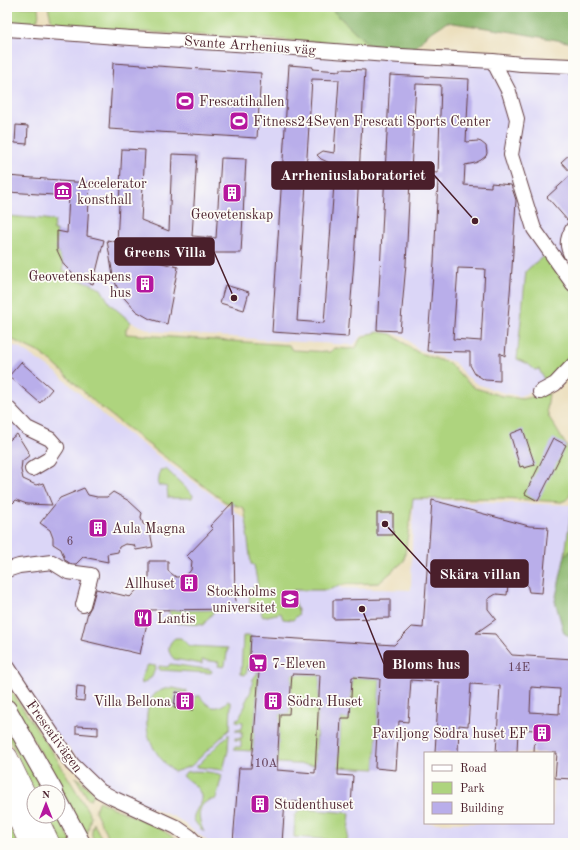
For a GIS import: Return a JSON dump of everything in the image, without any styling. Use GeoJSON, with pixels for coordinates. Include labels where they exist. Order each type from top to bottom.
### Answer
{"type":"FeatureCollection","features":[{"type":"Feature","properties":{"kind":"highway"},"geometry":{"type":"LineString","coordinates":[[7,757],[26,796]]}},
{"type":"Feature","properties":{"kind":"highway"},"geometry":{"type":"LineString","coordinates":[[7,795],[30,843]]}},
{"type":"Feature","properties":{"kind":"highway"},"geometry":{"type":"LineString","coordinates":[[40,824],[48,843]]}},
{"type":"Feature","properties":{"kind":"main road"},"geometry":{"type":"LineString","coordinates":[[7,709],[49,784]]}},
{"type":"Feature","properties":{"kind":"main road"},"geometry":{"type":"LineString","coordinates":[[66,814],[82,843]]}},
{"type":"Feature","properties":{"kind":"street","name":"Svante Arrhenius väg"},"geometry":{"type":"LineString","coordinates":[[7,29],[521,64],[573,66]]}},
{"type":"Feature","properties":{"kind":"street"},"geometry":{"type":"LineString","coordinates":[[493,61],[509,92],[517,119],[510,155],[534,229],[573,284]]}},
{"type":"Feature","properties":{"kind":"street"},"geometry":{"type":"LineString","coordinates":[[573,228],[567,245],[573,258]]}},
{"type":"Feature","properties":{"kind":"street"},"geometry":{"type":"LineString","coordinates":[[540,392],[555,384],[573,365]]}},
{"type":"Feature","properties":{"kind":"street"},"geometry":{"type":"LineString","coordinates":[[7,407],[28,428],[50,439],[57,447],[49,459],[32,470]]}},
{"type":"Feature","properties":{"kind":"street"},"geometry":{"type":"LineString","coordinates":[[7,570],[19,566],[52,562],[68,572],[91,575],[84,605]]}},
{"type":"Feature","properties":{"kind":"street","name":"Frescativägen"},"geometry":{"type":"LineString","coordinates":[[7,666],[72,764],[100,791],[176,827],[196,843]]}},
{"type":"Feature","properties":{"kind":"shaded area"},"geometry":{"type":"Polygon","coordinates":[[[7,33],[573,60],[573,365],[555,384],[519,396],[477,384],[465,375],[454,362],[417,349],[404,336],[391,333],[379,331],[369,333],[360,337],[354,345],[153,331],[131,322],[110,304],[101,289],[81,280],[77,282],[61,269],[53,229],[54,221],[7,216],[7,33]]]}},
{"type":"Feature","properties":{"kind":"shaded area","name":"Stockholms universitet"},"geometry":{"type":"Polygon","coordinates":[[[7,344],[20,348],[57,373],[106,418],[341,588],[411,590],[413,499],[572,505],[565,555],[573,608],[571,609],[573,645],[573,843],[208,843],[175,817],[112,793],[43,722],[7,661],[7,344]]]}},
{"type":"Feature","properties":{"kind":"green space"},"geometry":{"type":"Polygon","coordinates":[[[7,7],[38,7],[39,15],[35,22],[31,23],[7,23],[7,7]]]}},
{"type":"Feature","properties":{"kind":"green space"},"geometry":{"type":"Polygon","coordinates":[[[48,7],[329,7],[369,45],[60,27],[51,19],[48,7]]]}},
{"type":"Feature","properties":{"kind":"green space"},"geometry":{"type":"Polygon","coordinates":[[[329,7],[573,7],[573,43],[447,22],[427,35],[415,48],[369,45],[329,7]]]}},
{"type":"Feature","properties":{"kind":"green space"},"geometry":{"type":"Polygon","coordinates":[[[7,216],[55,221],[53,229],[57,231],[57,250],[64,265],[62,269],[77,281],[79,280],[91,284],[101,289],[110,304],[131,322],[126,329],[126,334],[289,345],[292,350],[330,352],[334,348],[356,348],[360,339],[369,334],[379,332],[391,334],[417,352],[448,363],[475,388],[502,396],[522,399],[549,393],[547,410],[549,417],[573,460],[573,480],[569,497],[561,502],[504,498],[413,499],[404,561],[379,583],[345,584],[328,590],[293,590],[299,614],[293,620],[283,619],[281,613],[263,617],[261,608],[255,611],[250,607],[249,591],[255,586],[258,586],[254,565],[251,564],[244,508],[225,502],[153,448],[98,405],[52,362],[40,353],[7,337],[7,216]]]}},
{"type":"Feature","properties":{"kind":"green space"},"geometry":{"type":"Polygon","coordinates":[[[546,255],[572,289],[573,355],[570,362],[546,384],[539,369],[535,370],[528,364],[517,359],[526,271],[546,255]]]}},
{"type":"Feature","properties":{"kind":"green space"},"geometry":{"type":"Polygon","coordinates":[[[166,469],[193,495],[192,498],[168,498],[167,487],[158,485],[160,470],[166,469]]]}},
{"type":"Feature","properties":{"kind":"green space"},"geometry":{"type":"Polygon","coordinates":[[[573,497],[573,549],[565,555],[573,497]]]}},
{"type":"Feature","properties":{"kind":"green space"},"geometry":{"type":"Polygon","coordinates":[[[573,549],[573,639],[564,633],[555,601],[565,555],[573,549]]]}},
{"type":"Feature","properties":{"kind":"green space"},"geometry":{"type":"Polygon","coordinates":[[[215,610],[203,625],[177,623],[168,611],[215,610]]]}},
{"type":"Feature","properties":{"kind":"green space"},"geometry":{"type":"Polygon","coordinates":[[[243,636],[251,636],[249,667],[247,667],[245,675],[241,674],[243,636]]]}},
{"type":"Feature","properties":{"kind":"green space"},"geometry":{"type":"Polygon","coordinates":[[[175,638],[181,638],[189,646],[228,648],[224,667],[218,666],[219,662],[202,660],[202,664],[174,659],[170,654],[169,645],[175,638]]]}},
{"type":"Feature","properties":{"kind":"green space"},"geometry":{"type":"Polygon","coordinates":[[[170,664],[209,669],[212,671],[211,673],[159,670],[159,666],[168,667],[170,664]]]}},
{"type":"Feature","properties":{"kind":"green space"},"geometry":{"type":"Polygon","coordinates":[[[148,665],[156,666],[152,677],[142,684],[142,676],[148,665]]]}},
{"type":"Feature","properties":{"kind":"green space"},"geometry":{"type":"Polygon","coordinates":[[[258,672],[253,751],[234,750],[234,747],[241,747],[241,740],[235,740],[235,738],[242,738],[242,731],[236,731],[236,729],[242,729],[243,722],[236,721],[237,718],[239,719],[246,704],[245,703],[251,691],[253,679],[258,672]]]}},
{"type":"Feature","properties":{"kind":"green space"},"geometry":{"type":"Polygon","coordinates":[[[292,674],[320,675],[315,765],[277,763],[280,714],[289,714],[292,674]]]}},
{"type":"Feature","properties":{"kind":"green space"},"geometry":{"type":"Polygon","coordinates":[[[352,677],[380,679],[375,769],[338,767],[341,718],[350,718],[352,677]]]}},
{"type":"Feature","properties":{"kind":"green space"},"geometry":{"type":"Polygon","coordinates":[[[7,685],[57,759],[91,816],[86,836],[66,799],[66,784],[58,784],[7,695],[7,685]]]}},
{"type":"Feature","properties":{"kind":"green space"},"geometry":{"type":"Polygon","coordinates":[[[167,688],[187,691],[187,693],[176,692],[174,708],[193,710],[195,695],[198,697],[199,695],[208,705],[212,707],[219,707],[228,701],[231,703],[230,729],[191,766],[174,772],[154,749],[150,740],[147,726],[147,712],[151,699],[156,693],[167,688]]]}},
{"type":"Feature","properties":{"kind":"green space"},"geometry":{"type":"Polygon","coordinates":[[[7,726],[40,784],[31,784],[7,735],[7,726]]]}},
{"type":"Feature","properties":{"kind":"green space"},"geometry":{"type":"Polygon","coordinates":[[[229,734],[228,751],[223,770],[196,767],[229,734]]]}},
{"type":"Feature","properties":{"kind":"green space"},"geometry":{"type":"Polygon","coordinates":[[[195,771],[222,775],[216,799],[206,802],[201,808],[199,816],[204,832],[194,820],[195,813],[201,802],[200,793],[195,786],[183,776],[186,772],[195,771]]]}},
{"type":"Feature","properties":{"kind":"green space"},"geometry":{"type":"Polygon","coordinates":[[[76,777],[94,793],[91,799],[88,799],[76,777]]]}},
{"type":"Feature","properties":{"kind":"green space"},"geometry":{"type":"Polygon","coordinates":[[[99,801],[157,827],[180,843],[111,843],[95,811],[99,801]]]}},
{"type":"Feature","properties":{"kind":"green space"},"geometry":{"type":"Polygon","coordinates":[[[302,809],[350,813],[347,841],[294,837],[295,815],[302,809]]]}},
{"type":"Feature","properties":{"kind":"green space"},"geometry":{"type":"Polygon","coordinates":[[[7,820],[18,843],[11,843],[7,835],[7,820]]]}},
{"type":"Feature","properties":{"kind":"green space"},"geometry":{"type":"Polygon","coordinates":[[[94,823],[104,843],[94,843],[92,838],[92,828],[94,823]]]}},
{"type":"Feature","properties":{"kind":"green space"},"geometry":{"type":"Polygon","coordinates":[[[51,824],[62,824],[72,843],[60,843],[51,824]]]}},
{"type":"Feature","properties":{"kind":"building","name":"Frescatihallen"},"geometry":{"type":"Polygon","coordinates":[[[113,63],[261,73],[257,138],[109,129],[113,63]]]}},
{"type":"Feature","properties":{"kind":"building"},"geometry":{"type":"Polygon","coordinates":[[[289,65],[313,67],[312,69],[340,71],[340,69],[365,70],[348,337],[272,332],[289,65]],[[312,79],[306,172],[356,175],[321,159],[317,155],[323,151],[334,153],[339,80],[312,79]],[[306,183],[297,321],[324,323],[334,184],[306,183]]]}},
{"type":"Feature","properties":{"kind":"building"},"geometry":{"type":"Polygon","coordinates":[[[390,75],[469,79],[466,142],[481,142],[486,146],[487,153],[481,160],[465,165],[464,185],[491,187],[491,183],[511,185],[516,200],[505,356],[500,353],[500,381],[485,380],[475,374],[470,365],[470,352],[427,351],[434,262],[438,180],[410,179],[406,264],[400,331],[377,330],[390,75]],[[416,84],[411,171],[438,173],[441,85],[416,84]],[[458,268],[453,339],[481,341],[485,269],[458,268]]]}},
{"type":"Feature","properties":{"kind":"building"},"geometry":{"type":"Polygon","coordinates":[[[16,125],[28,126],[27,144],[15,143],[16,125]]]}},
{"type":"Feature","properties":{"kind":"building","name":"Geovetenskap"},"geometry":{"type":"Polygon","coordinates":[[[122,149],[145,150],[141,220],[169,231],[172,154],[197,155],[192,236],[216,238],[221,158],[246,159],[241,253],[130,253],[130,255],[178,267],[167,324],[150,319],[136,311],[117,287],[113,276],[107,240],[117,242],[122,149]]]}},
{"type":"Feature","properties":{"kind":"building"},"geometry":{"type":"Polygon","coordinates":[[[573,151],[573,218],[568,221],[547,197],[572,174],[561,162],[573,151]]]}},
{"type":"Feature","properties":{"kind":"building"},"geometry":{"type":"Polygon","coordinates":[[[7,176],[90,183],[87,236],[104,240],[93,284],[77,278],[64,265],[57,250],[57,231],[67,233],[69,196],[8,192],[7,176]]]}},
{"type":"Feature","properties":{"kind":"building"},"geometry":{"type":"Polygon","coordinates":[[[225,285],[249,292],[244,310],[220,303],[225,285]]]}},
{"type":"Feature","properties":{"kind":"building"},"geometry":{"type":"Polygon","coordinates":[[[21,362],[52,389],[40,403],[9,376],[21,362]]]}},
{"type":"Feature","properties":{"kind":"building"},"geometry":{"type":"Polygon","coordinates":[[[523,429],[535,465],[524,468],[523,466],[520,467],[510,434],[523,429]]]}},
{"type":"Feature","properties":{"kind":"building"},"geometry":{"type":"Polygon","coordinates":[[[17,434],[30,455],[22,461],[21,470],[23,479],[36,485],[43,483],[52,505],[27,504],[16,500],[13,503],[7,498],[7,442],[17,434]]]}},
{"type":"Feature","properties":{"kind":"building"},"geometry":{"type":"Polygon","coordinates":[[[553,438],[566,445],[538,501],[525,494],[553,438]]]}},
{"type":"Feature","properties":{"kind":"building","name":"Aula Magna"},"geometry":{"type":"Polygon","coordinates":[[[84,488],[88,495],[107,497],[113,492],[129,501],[142,513],[141,517],[143,524],[149,526],[153,547],[136,550],[134,545],[125,544],[119,547],[118,552],[107,554],[108,562],[83,557],[76,564],[71,564],[65,560],[61,549],[53,544],[53,538],[50,530],[40,523],[60,498],[84,488]]]}},
{"type":"Feature","properties":{"kind":"building"},"geometry":{"type":"Polygon","coordinates":[[[432,500],[529,526],[548,527],[542,593],[529,592],[527,584],[521,579],[515,579],[508,584],[507,595],[496,594],[488,599],[488,609],[496,619],[476,633],[495,634],[512,655],[573,659],[573,779],[555,778],[557,753],[534,752],[535,730],[518,729],[517,752],[496,752],[500,686],[471,684],[468,726],[459,725],[458,752],[435,752],[439,682],[411,680],[408,722],[399,721],[396,770],[375,768],[380,679],[352,677],[350,718],[341,718],[338,775],[353,776],[351,806],[285,801],[282,843],[233,842],[239,768],[251,768],[253,751],[259,672],[249,671],[251,636],[394,645],[412,627],[423,628],[432,500]],[[292,674],[289,714],[280,714],[277,770],[315,773],[320,675],[292,674]],[[531,687],[530,712],[559,714],[560,689],[531,687]]]}},
{"type":"Feature","properties":{"kind":"building","name":"Allhuset"},"geometry":{"type":"Polygon","coordinates":[[[233,502],[235,596],[238,609],[150,610],[140,654],[81,640],[96,589],[130,597],[149,577],[149,561],[168,561],[168,571],[176,577],[185,577],[191,570],[192,561],[187,556],[213,529],[210,526],[233,502]]]}},
{"type":"Feature","properties":{"kind":"building"},"geometry":{"type":"Polygon","coordinates":[[[377,513],[393,513],[393,535],[377,535],[377,513]]]}},
{"type":"Feature","properties":{"kind":"building"},"geometry":{"type":"Polygon","coordinates":[[[390,599],[390,618],[333,619],[333,600],[390,599]]]}},
{"type":"Feature","properties":{"kind":"building"},"geometry":{"type":"Polygon","coordinates":[[[77,686],[85,687],[84,701],[76,700],[77,686]]]}},
{"type":"Feature","properties":{"kind":"building","name":"Villa Bellona"},"geometry":{"type":"Polygon","coordinates":[[[176,692],[195,695],[193,710],[174,708],[176,692]]]}},
{"type":"Feature","properties":{"kind":"building"},"geometry":{"type":"Polygon","coordinates":[[[76,726],[98,727],[98,735],[76,733],[76,726]]]}},
{"type":"Feature","properties":{"kind":"place","name":"Frescatihallen"},"geometry":{"type":"Point","coordinates":[185,101]}},
{"type":"Feature","properties":{"kind":"place","name":"Fitness24Seven Frescati Sports Center"},"geometry":{"type":"Point","coordinates":[239,121]}},
{"type":"Feature","properties":{"kind":"place","name":"Accelerator konsthall"},"geometry":{"type":"Point","coordinates":[63,191]}},
{"type":"Feature","properties":{"kind":"place","name":"Geovetenskap"},"geometry":{"type":"Point","coordinates":[232,193]}},
{"type":"Feature","properties":{"kind":"place","name":"Arrheniuslaboratoriet"},"geometry":{"type":"Point","coordinates":[475,221]}},
{"type":"Feature","properties":{"kind":"place","name":"Geovetenskapens hus"},"geometry":{"type":"Point","coordinates":[145,284]}},
{"type":"Feature","properties":{"kind":"place","name":"Greens Villa"},"geometry":{"type":"Point","coordinates":[234,298]}},
{"type":"Feature","properties":{"kind":"place","name":"Skära villan"},"geometry":{"type":"Point","coordinates":[385,524]}},
{"type":"Feature","properties":{"kind":"place","name":"Aula Magna"},"geometry":{"type":"Point","coordinates":[98,528]}},
{"type":"Feature","properties":{"kind":"place","name":"Allhuset"},"geometry":{"type":"Point","coordinates":[189,583]}},
{"type":"Feature","properties":{"kind":"place","name":"Stockholms universitet"},"geometry":{"type":"Point","coordinates":[290,599]}},
{"type":"Feature","properties":{"kind":"place","name":"Bloms hus"},"geometry":{"type":"Point","coordinates":[362,609]}},
{"type":"Feature","properties":{"kind":"place","name":"Lantis"},"geometry":{"type":"Point","coordinates":[143,618]}},
{"type":"Feature","properties":{"kind":"place","name":"7-Eleven"},"geometry":{"type":"Point","coordinates":[258,663]}},
{"type":"Feature","properties":{"kind":"place","name":"Villa Bellona"},"geometry":{"type":"Point","coordinates":[185,701]}},
{"type":"Feature","properties":{"kind":"place","name":"Södra Huset"},"geometry":{"type":"Point","coordinates":[273,701]}},
{"type":"Feature","properties":{"kind":"place","name":"Paviljong Södra huset EF"},"geometry":{"type":"Point","coordinates":[542,733]}},
{"type":"Feature","properties":{"kind":"place","name":"Studenthuset"},"geometry":{"type":"Point","coordinates":[260,804]}}]}
